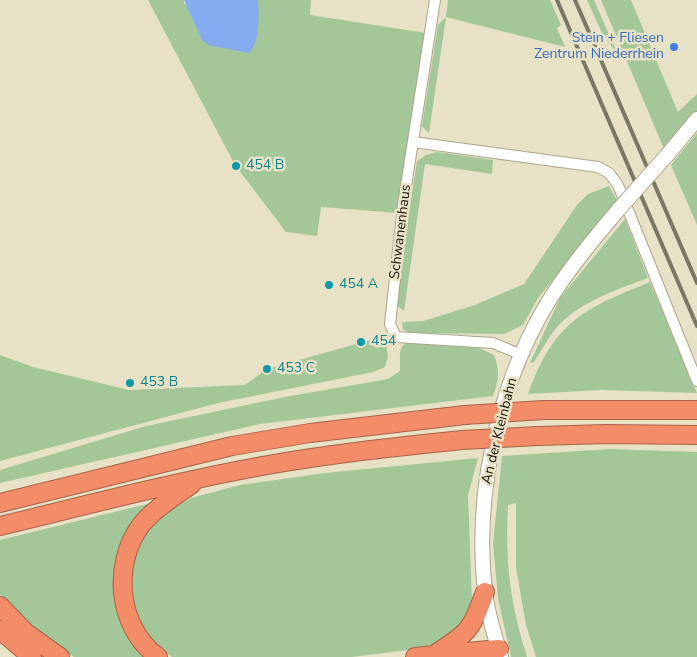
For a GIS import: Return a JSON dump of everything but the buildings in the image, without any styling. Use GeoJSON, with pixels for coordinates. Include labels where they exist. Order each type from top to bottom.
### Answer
{"type":"FeatureCollection","features":[{"type":"Feature","properties":{"kind":"highway"},"geometry":{"type":"LineString","coordinates":[[0,503],[232,446],[310,433],[465,415],[544,410],[697,410]]}},
{"type":"Feature","properties":{"kind":"highway"},"geometry":{"type":"LineString","coordinates":[[0,526],[199,479],[313,458],[462,440],[538,436],[697,435]]}},
{"type":"Feature","properties":{"kind":"highway"},"geometry":{"type":"LineString","coordinates":[[158,657],[139,636],[127,614],[122,587],[125,559],[136,534],[147,519],[199,479]]}},
{"type":"Feature","properties":{"kind":"highway"},"geometry":{"type":"LineString","coordinates":[[436,654],[456,642],[471,628],[485,592]]}},
{"type":"Feature","properties":{"kind":"highway"},"geometry":{"type":"LineString","coordinates":[[0,606],[26,633],[60,657]]}},
{"type":"Feature","properties":{"kind":"highway"},"geometry":{"type":"LineString","coordinates":[[0,630],[32,657]]}},
{"type":"Feature","properties":{"kind":"highway"},"geometry":{"type":"LineString","coordinates":[[415,657],[436,654],[500,653]]}},
{"type":"Feature","properties":{"kind":"main road","name":"An der Kleinbahn"},"geometry":{"type":"LineString","coordinates":[[500,653],[485,592],[483,523],[487,478],[508,389],[544,309],[573,265],[697,119]]}},
{"type":"Feature","properties":{"kind":"street","name":"Schwanenhaus"},"geometry":{"type":"LineString","coordinates":[[435,0],[413,142],[390,324],[396,337],[493,343],[522,355]]}},
{"type":"Feature","properties":{"kind":"street"},"geometry":{"type":"LineString","coordinates":[[413,142],[582,164],[598,167],[609,173],[618,186],[697,381]]}},
{"type":"Feature","properties":{"kind":"green space"},"geometry":{"type":"Polygon","coordinates":[[[148,0],[184,0],[184,4],[258,0],[311,0],[310,15],[426,33],[398,213],[321,207],[317,236],[286,232],[235,165],[148,0]]]}},
{"type":"Feature","properties":{"kind":"green space"},"geometry":{"type":"Polygon","coordinates":[[[448,0],[550,0],[561,25],[557,28],[565,47],[446,17],[448,0]]]}},
{"type":"Feature","properties":{"kind":"green space"},"geometry":{"type":"Polygon","coordinates":[[[587,0],[594,0],[618,55],[602,33],[587,0]]]}},
{"type":"Feature","properties":{"kind":"green space"},"geometry":{"type":"Polygon","coordinates":[[[601,0],[631,0],[678,112],[697,94],[697,111],[665,151],[601,0]]]}},
{"type":"Feature","properties":{"kind":"green space"},"geometry":{"type":"Polygon","coordinates":[[[446,17],[429,133],[422,126],[438,25],[446,17]]]}},
{"type":"Feature","properties":{"kind":"green space"},"geometry":{"type":"Polygon","coordinates":[[[697,133],[697,225],[671,165],[697,133]]]}},
{"type":"Feature","properties":{"kind":"green space"},"geometry":{"type":"Polygon","coordinates":[[[437,152],[493,160],[492,174],[425,164],[404,311],[395,304],[417,161],[426,155],[437,152]]]}},
{"type":"Feature","properties":{"kind":"green space"},"geometry":{"type":"Polygon","coordinates":[[[609,186],[618,202],[538,298],[523,325],[504,334],[409,333],[403,329],[402,323],[404,322],[423,321],[475,305],[524,284],[577,205],[588,194],[609,186]]]}},
{"type":"Feature","properties":{"kind":"green space"},"geometry":{"type":"Polygon","coordinates":[[[625,219],[648,278],[600,297],[577,310],[557,327],[534,362],[530,363],[560,298],[625,219]]]}},
{"type":"Feature","properties":{"kind":"green space"},"geometry":{"type":"Polygon","coordinates":[[[650,282],[697,393],[601,390],[528,394],[549,350],[560,334],[574,321],[606,301],[650,282]]]}},
{"type":"Feature","properties":{"kind":"green space"},"geometry":{"type":"Polygon","coordinates":[[[385,336],[388,357],[385,367],[373,372],[218,403],[0,461],[0,355],[33,367],[129,390],[245,385],[267,369],[385,336]]]}},
{"type":"Feature","properties":{"kind":"green space"},"geometry":{"type":"Polygon","coordinates":[[[411,341],[479,348],[494,355],[498,376],[493,396],[260,424],[0,483],[0,470],[146,426],[285,397],[388,379],[400,371],[401,349],[406,343],[411,341]]]}},
{"type":"Feature","properties":{"kind":"green space"},"geometry":{"type":"Polygon","coordinates":[[[610,449],[697,452],[697,657],[536,657],[526,625],[516,567],[516,503],[508,505],[508,564],[516,618],[527,657],[511,657],[498,598],[493,544],[502,456],[610,449]]]}},
{"type":"Feature","properties":{"kind":"green space"},"geometry":{"type":"Polygon","coordinates":[[[478,458],[468,495],[472,602],[470,620],[432,647],[352,657],[172,657],[152,642],[141,627],[129,594],[133,557],[153,521],[191,498],[240,485],[325,473],[478,458]]]}},
{"type":"Feature","properties":{"kind":"green space"},"geometry":{"type":"Polygon","coordinates":[[[159,501],[116,582],[149,657],[74,657],[46,640],[17,615],[0,594],[0,540],[159,501]]]}},
{"type":"Feature","properties":{"kind":"water"},"geometry":{"type":"Polygon","coordinates":[[[184,0],[258,0],[257,35],[253,48],[249,53],[208,45],[202,40],[184,0]]]}},
{"type":"Feature","properties":{"kind":"railway"},"geometry":{"type":"LineString","coordinates":[[557,0],[697,326]]}},
{"type":"Feature","properties":{"kind":"railway"},"geometry":{"type":"LineString","coordinates":[[575,0],[697,283]]}},
{"type":"Feature","properties":{"kind":"place","name":"Stein + Fliesen Zentrum Niederrhein"},"geometry":{"type":"Point","coordinates":[674,47]}},
{"type":"Feature","properties":{"kind":"place","name":"454 B"},"geometry":{"type":"Point","coordinates":[236,166]}},
{"type":"Feature","properties":{"kind":"place","name":"454 A"},"geometry":{"type":"Point","coordinates":[329,285]}},
{"type":"Feature","properties":{"kind":"place","name":"454"},"geometry":{"type":"Point","coordinates":[361,342]}},
{"type":"Feature","properties":{"kind":"place","name":"453 C"},"geometry":{"type":"Point","coordinates":[267,369]}},
{"type":"Feature","properties":{"kind":"place","name":"453 B"},"geometry":{"type":"Point","coordinates":[130,383]}}]}
